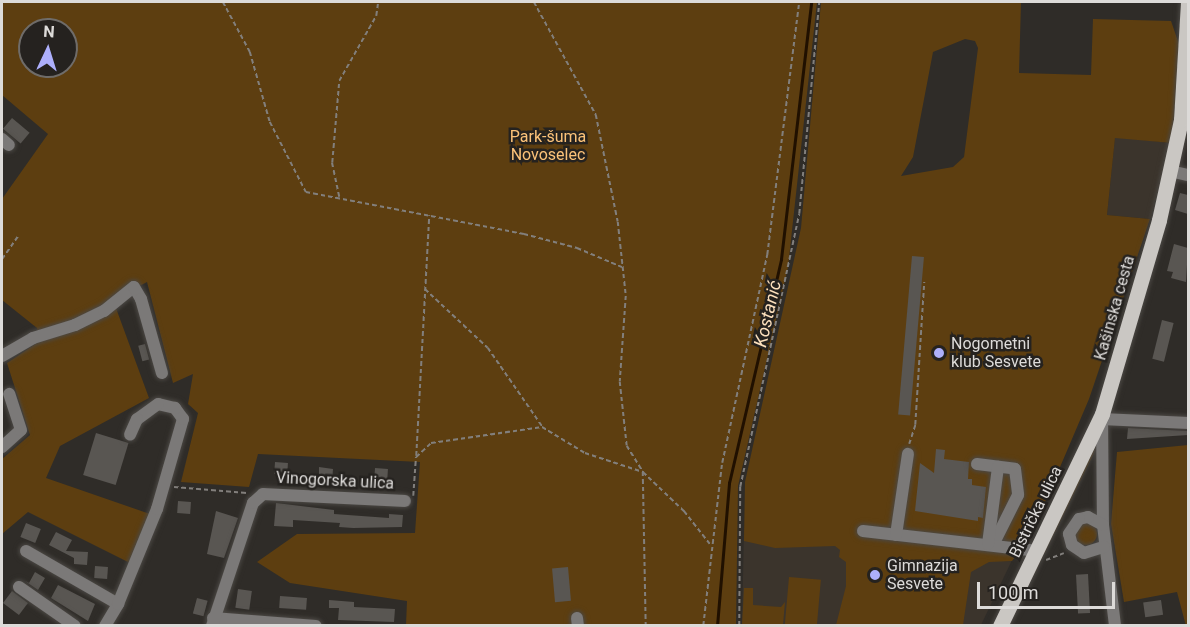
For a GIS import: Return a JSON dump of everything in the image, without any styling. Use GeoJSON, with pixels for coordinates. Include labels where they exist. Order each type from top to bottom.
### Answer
{"type":"FeatureCollection","features":[{"type":"Feature","properties":{"kind":"main road","name":"Kašinska cesta"},"geometry":{"type":"LineString","coordinates":[[1102,417],[1170,171],[1181,120],[1188,2]]}},
{"type":"Feature","properties":{"kind":"main road","name":"Bistrička ulica"},"geometry":{"type":"LineString","coordinates":[[1000,626],[1040,556],[1102,417]]}},
{"type":"Feature","properties":{"kind":"street"},"geometry":{"type":"LineString","coordinates":[[1170,171],[1188,175]]}},
{"type":"Feature","properties":{"kind":"street"},"geometry":{"type":"LineString","coordinates":[[2,356],[33,338],[75,325],[104,311],[134,287],[141,299],[162,373]]}},
{"type":"Feature","properties":{"kind":"street"},"geometry":{"type":"LineString","coordinates":[[2,447],[21,430],[9,394]]}},
{"type":"Feature","properties":{"kind":"street"},"geometry":{"type":"LineString","coordinates":[[105,626],[118,604],[165,487],[183,419],[175,408],[158,404],[137,419],[130,435]]}},
{"type":"Feature","properties":{"kind":"street"},"geometry":{"type":"LineString","coordinates":[[1102,417],[1188,423]]}},
{"type":"Feature","properties":{"kind":"street","name":"Kašinska cesta"},"geometry":{"type":"LineString","coordinates":[[1102,417],[1104,547],[1115,626]]}},
{"type":"Feature","properties":{"kind":"street"},"geometry":{"type":"LineString","coordinates":[[896,534],[908,454]]}},
{"type":"Feature","properties":{"kind":"street"},"geometry":{"type":"LineString","coordinates":[[977,464],[1015,469],[1018,495],[997,525]]}},
{"type":"Feature","properties":{"kind":"street"},"geometry":{"type":"LineString","coordinates":[[991,544],[997,525],[998,467]]}},
{"type":"Feature","properties":{"kind":"street","name":"Vinogorska ulica"},"geometry":{"type":"LineString","coordinates":[[213,622],[253,503],[263,494],[405,501]]}},
{"type":"Feature","properties":{"kind":"street"},"geometry":{"type":"LineString","coordinates":[[1103,525],[1088,517],[1079,519],[1069,534],[1077,550],[1084,553],[1104,547]]}},
{"type":"Feature","properties":{"kind":"street"},"geometry":{"type":"LineString","coordinates":[[863,531],[991,544],[1040,556]]}},
{"type":"Feature","properties":{"kind":"street"},"geometry":{"type":"LineString","coordinates":[[26,551],[118,604]]}},
{"type":"Feature","properties":{"kind":"street"},"geometry":{"type":"LineString","coordinates":[[19,587],[75,626]]}},
{"type":"Feature","properties":{"kind":"street"},"geometry":{"type":"LineString","coordinates":[[213,622],[316,626]]}},
{"type":"Feature","properties":{"kind":"path"},"geometry":{"type":"LineString","coordinates":[[223,2],[250,52],[270,122],[306,192],[429,215],[577,248],[623,268]]}},
{"type":"Feature","properties":{"kind":"path"},"geometry":{"type":"LineString","coordinates":[[340,198],[332,163],[339,81],[376,16],[378,2]]}},
{"type":"Feature","properties":{"kind":"path"},"geometry":{"type":"LineString","coordinates":[[534,2],[596,116],[618,222],[626,296],[620,382],[627,446],[643,472],[684,511],[710,544]]}},
{"type":"Feature","properties":{"kind":"path"},"geometry":{"type":"LineString","coordinates":[[703,626],[710,544],[722,463],[767,255],[799,2]]}},
{"type":"Feature","properties":{"kind":"path"},"geometry":{"type":"LineString","coordinates":[[739,626],[742,605],[741,487],[799,214],[819,2]]}},
{"type":"Feature","properties":{"kind":"path"},"geometry":{"type":"LineString","coordinates":[[405,501],[415,495],[429,215]]}},
{"type":"Feature","properties":{"kind":"path"},"geometry":{"type":"LineString","coordinates":[[2,259],[19,235]]}},
{"type":"Feature","properties":{"kind":"path"},"geometry":{"type":"LineString","coordinates":[[908,454],[910,433],[915,424],[924,282]]}},
{"type":"Feature","properties":{"kind":"path"},"geometry":{"type":"LineString","coordinates":[[425,289],[488,348],[542,427],[585,453],[643,472]]}},
{"type":"Feature","properties":{"kind":"path"},"geometry":{"type":"LineString","coordinates":[[416,457],[431,443],[542,427]]}},
{"type":"Feature","properties":{"kind":"path"},"geometry":{"type":"LineString","coordinates":[[643,472],[646,626]]}},
{"type":"Feature","properties":{"kind":"path"},"geometry":{"type":"LineString","coordinates":[[165,487],[263,494]]}},
{"type":"Feature","properties":{"kind":"path"},"geometry":{"type":"LineString","coordinates":[[1040,556],[1077,550]]}},
{"type":"Feature","properties":{"kind":"shaded area"},"geometry":{"type":"Polygon","coordinates":[[[1115,137],[1172,143],[1150,219],[1107,215],[1115,137]]]}},
{"type":"Feature","properties":{"kind":"shaded area","name":"Gimnazija Sesvete"},"geometry":{"type":"Polygon","coordinates":[[[744,528],[1013,558],[981,625],[742,626],[744,528]]]}},
{"type":"Feature","properties":{"kind":"green space","name":"Park-šuma Novoselec"},"geometry":{"type":"Polygon","coordinates":[[[2,2],[817,2],[788,267],[738,486],[736,625],[406,625],[407,601],[290,583],[257,562],[297,534],[415,533],[420,462],[258,454],[249,487],[181,482],[198,413],[188,404],[193,374],[173,383],[147,282],[113,300],[149,398],[60,446],[46,478],[150,514],[130,563],[28,512],[2,534],[2,459],[30,435],[7,363],[40,341],[37,328],[2,300],[2,199],[48,134],[2,95],[2,2]]]}},
{"type":"Feature","properties":{"kind":"green space"},"geometry":{"type":"Polygon","coordinates":[[[821,2],[1021,2],[1019,73],[1091,75],[1093,19],[1171,21],[1179,44],[1172,143],[1115,138],[1107,215],[1150,219],[1089,399],[1029,540],[1012,561],[989,562],[971,572],[963,625],[836,625],[846,586],[846,562],[839,557],[840,550],[835,546],[775,548],[744,541],[745,482],[801,228],[821,2]],[[965,39],[933,52],[913,157],[901,176],[953,167],[964,157],[978,48],[975,41],[965,39]]]}},
{"type":"Feature","properties":{"kind":"green space"},"geometry":{"type":"Polygon","coordinates":[[[1097,440],[1097,447],[1009,625],[1003,626],[1097,440]]]}},
{"type":"Feature","properties":{"kind":"green space"},"geometry":{"type":"Polygon","coordinates":[[[1188,445],[1188,625],[1186,626],[1177,592],[1124,602],[1111,524],[1117,452],[1188,445]]]}},
{"type":"Feature","properties":{"kind":"green space"},"geometry":{"type":"Polygon","coordinates":[[[1086,523],[1094,526],[1097,534],[1094,542],[1086,545],[1078,542],[1075,534],[1078,526],[1086,523]]]}},
{"type":"Feature","properties":{"kind":"green space"},"geometry":{"type":"Polygon","coordinates":[[[789,577],[821,580],[817,626],[785,625],[789,577]]]}},
{"type":"Feature","properties":{"kind":"green space"},"geometry":{"type":"Polygon","coordinates":[[[744,588],[753,588],[753,605],[781,607],[785,602],[783,625],[742,625],[744,588]]]}},
{"type":"Feature","properties":{"kind":"building"},"geometry":{"type":"Polygon","coordinates":[[[12,118],[30,133],[21,144],[3,129],[12,118]]]}},
{"type":"Feature","properties":{"kind":"building"},"geometry":{"type":"Polygon","coordinates":[[[1180,193],[1188,195],[1188,214],[1175,210],[1180,193]]]}},
{"type":"Feature","properties":{"kind":"building"},"geometry":{"type":"Polygon","coordinates":[[[1174,244],[1188,248],[1186,282],[1171,278],[1173,272],[1167,271],[1174,244]]]}},
{"type":"Feature","properties":{"kind":"building"},"geometry":{"type":"Polygon","coordinates":[[[912,256],[924,257],[910,415],[898,414],[912,256]]]}},
{"type":"Feature","properties":{"kind":"building"},"geometry":{"type":"Polygon","coordinates":[[[1162,320],[1174,323],[1164,362],[1152,359],[1162,320]]]}},
{"type":"Feature","properties":{"kind":"building"},"geometry":{"type":"Polygon","coordinates":[[[145,344],[149,359],[142,361],[138,346],[145,344]]]}},
{"type":"Feature","properties":{"kind":"building"},"geometry":{"type":"Polygon","coordinates":[[[1128,428],[1188,431],[1188,435],[1127,439],[1128,428]]]}},
{"type":"Feature","properties":{"kind":"building"},"geometry":{"type":"Polygon","coordinates":[[[96,433],[129,443],[116,485],[83,475],[96,433]]]}},
{"type":"Feature","properties":{"kind":"building"},"geometry":{"type":"Polygon","coordinates":[[[936,449],[945,450],[944,459],[969,462],[968,479],[972,479],[972,485],[986,487],[983,518],[978,517],[978,521],[915,511],[920,463],[934,473],[936,449]]]}},
{"type":"Feature","properties":{"kind":"building"},"geometry":{"type":"Polygon","coordinates":[[[275,462],[288,463],[287,475],[274,474],[275,462]]]}},
{"type":"Feature","properties":{"kind":"building"},"geometry":{"type":"Polygon","coordinates":[[[319,467],[333,469],[332,481],[319,480],[319,467]]]}},
{"type":"Feature","properties":{"kind":"building"},"geometry":{"type":"Polygon","coordinates":[[[375,468],[388,469],[387,482],[374,481],[375,468]]]}},
{"type":"Feature","properties":{"kind":"building"},"geometry":{"type":"Polygon","coordinates":[[[178,501],[191,502],[190,514],[177,513],[178,501]]]}},
{"type":"Feature","properties":{"kind":"building"},"geometry":{"type":"Polygon","coordinates":[[[276,503],[334,510],[334,514],[389,518],[389,514],[403,515],[402,527],[353,528],[339,527],[340,523],[293,520],[293,527],[274,526],[276,503]]]}},
{"type":"Feature","properties":{"kind":"building"},"geometry":{"type":"Polygon","coordinates":[[[216,511],[238,518],[224,558],[207,554],[216,511]]]}},
{"type":"Feature","properties":{"kind":"building"},"geometry":{"type":"Polygon","coordinates":[[[26,523],[41,529],[35,543],[20,537],[26,523]]]}},
{"type":"Feature","properties":{"kind":"building"},"geometry":{"type":"Polygon","coordinates":[[[56,532],[72,540],[66,551],[88,552],[87,565],[74,564],[74,558],[49,545],[56,532]]]}},
{"type":"Feature","properties":{"kind":"building"},"geometry":{"type":"Polygon","coordinates":[[[95,566],[108,567],[107,579],[94,578],[95,566]]]}},
{"type":"Feature","properties":{"kind":"building"},"geometry":{"type":"Polygon","coordinates":[[[568,567],[571,601],[555,602],[552,568],[568,567]]]}},
{"type":"Feature","properties":{"kind":"building"},"geometry":{"type":"Polygon","coordinates":[[[35,572],[45,578],[38,590],[25,581],[29,583],[35,572]]]}},
{"type":"Feature","properties":{"kind":"building"},"geometry":{"type":"Polygon","coordinates":[[[1088,574],[1090,613],[1078,614],[1076,575],[1088,574]]]}},
{"type":"Feature","properties":{"kind":"building"},"geometry":{"type":"Polygon","coordinates":[[[58,585],[95,604],[88,621],[51,598],[58,585]]]}},
{"type":"Feature","properties":{"kind":"building"},"geometry":{"type":"Polygon","coordinates":[[[238,589],[252,591],[249,610],[235,608],[238,589]]]}},
{"type":"Feature","properties":{"kind":"building"},"geometry":{"type":"Polygon","coordinates":[[[12,591],[28,603],[19,615],[3,603],[12,591]]]}},
{"type":"Feature","properties":{"kind":"building"},"geometry":{"type":"Polygon","coordinates":[[[280,596],[307,598],[306,610],[279,608],[280,596]]]}},
{"type":"Feature","properties":{"kind":"building"},"geometry":{"type":"Polygon","coordinates":[[[197,598],[208,601],[203,616],[193,613],[197,598]]]}},
{"type":"Feature","properties":{"kind":"building"},"geometry":{"type":"Polygon","coordinates":[[[329,600],[354,602],[354,607],[395,609],[394,622],[338,620],[339,608],[329,608],[329,600]]]}},
{"type":"Feature","properties":{"kind":"building"},"geometry":{"type":"Polygon","coordinates":[[[1161,600],[1163,615],[1145,617],[1143,603],[1161,600]]]}},
{"type":"Feature","properties":{"kind":"waterway","name":"Kostanić"},"geometry":{"type":"LineString","coordinates":[[717,626],[729,483],[781,259],[811,2]]}},
{"type":"Feature","properties":{"kind":"place","name":"Nogometni klub Sesvete"},"geometry":{"type":"Point","coordinates":[939,353]}},
{"type":"Feature","properties":{"kind":"place","name":"Gimnazija Sesvete"},"geometry":{"type":"Point","coordinates":[875,575]}}]}
